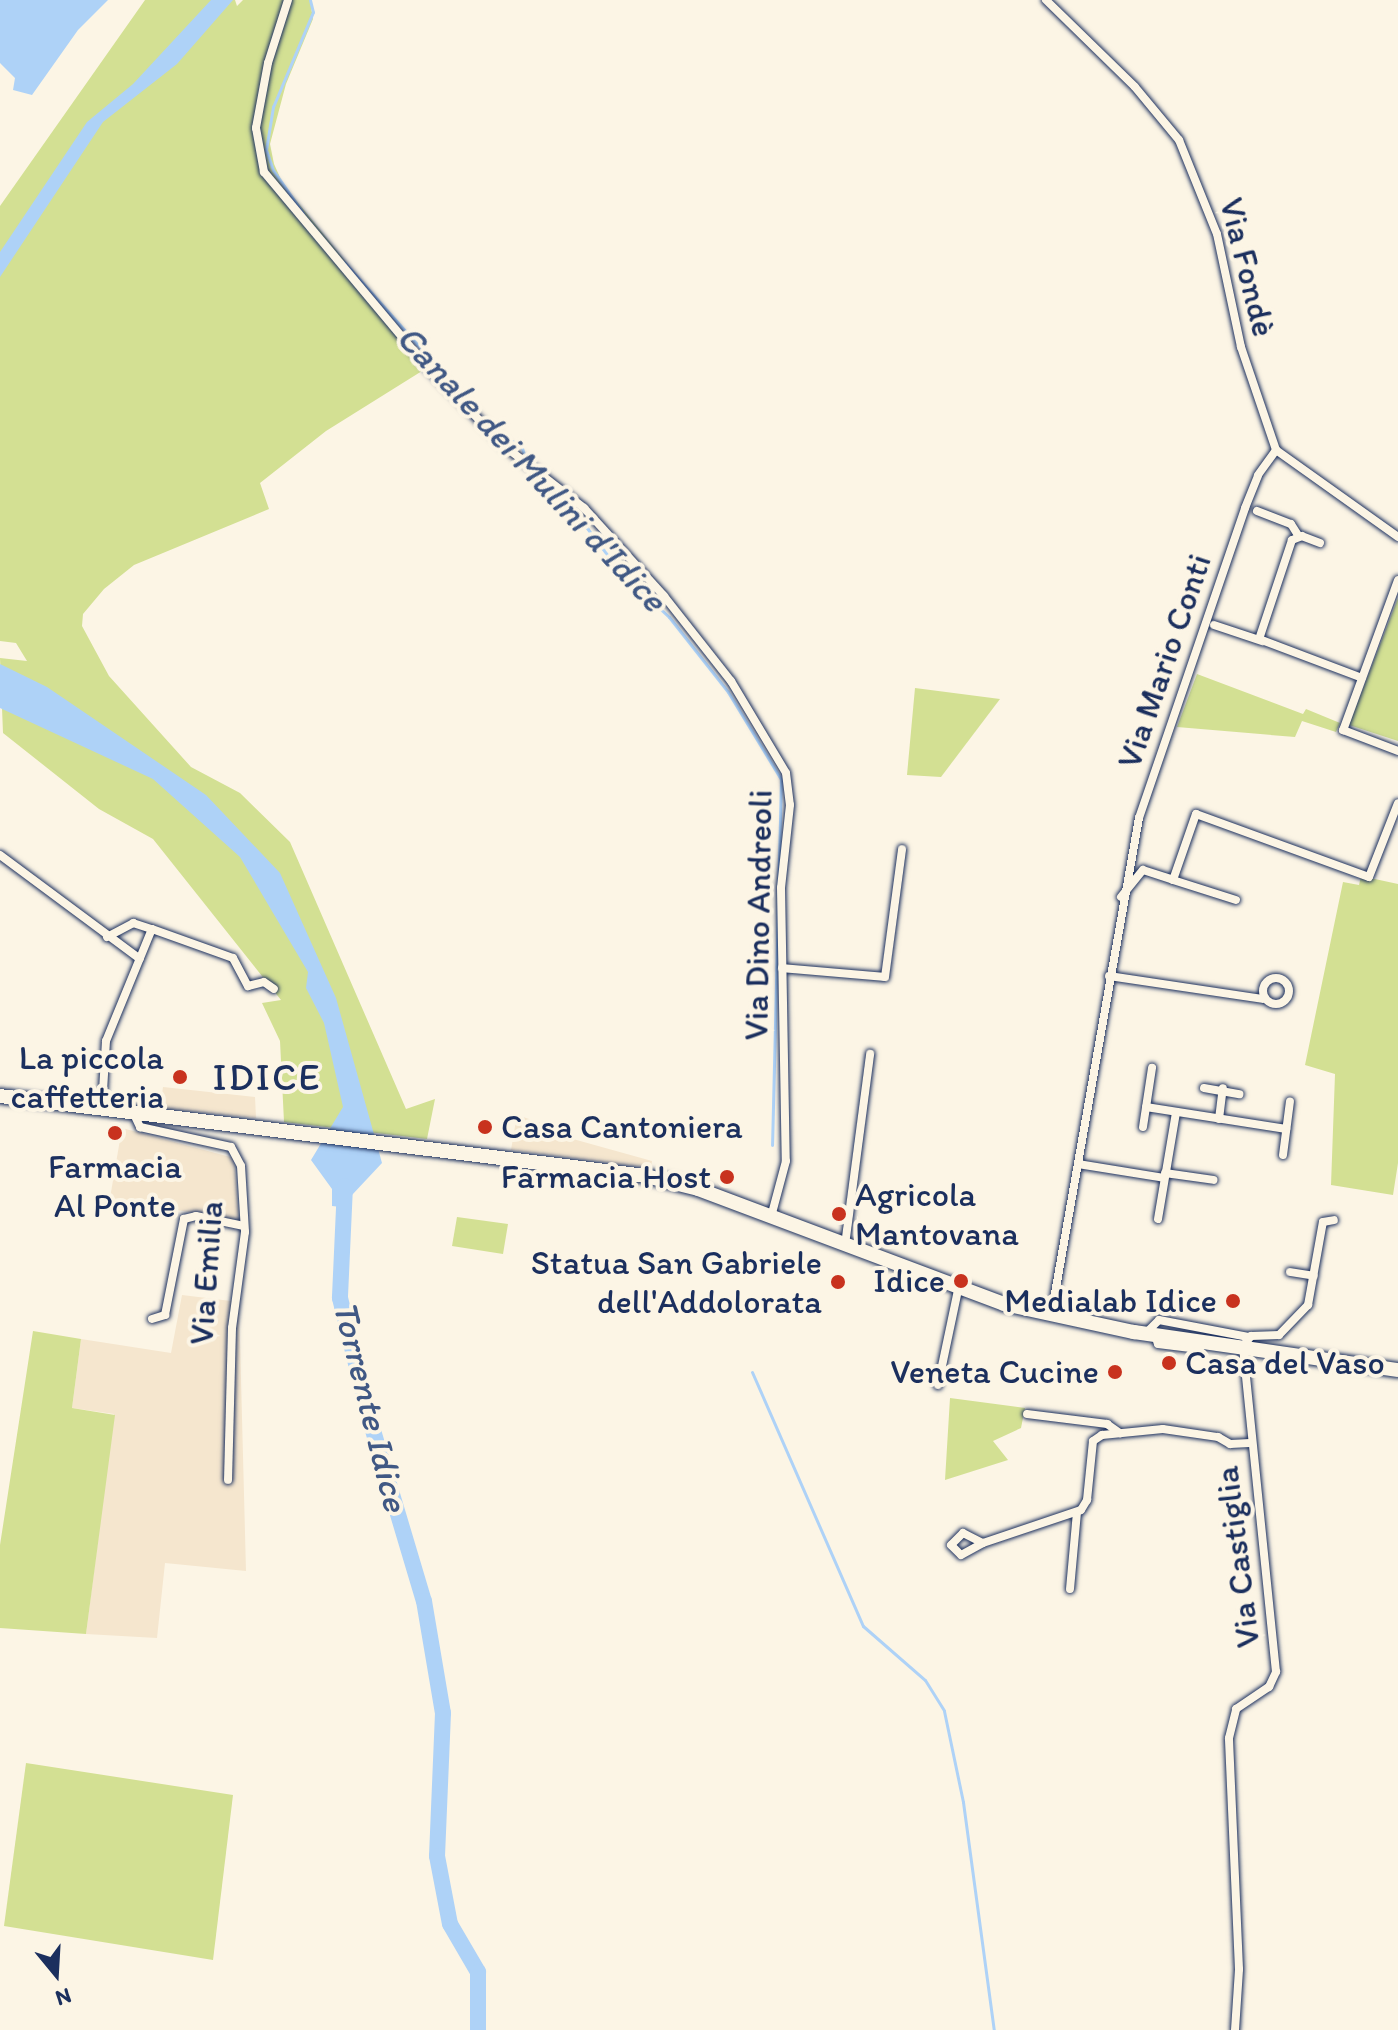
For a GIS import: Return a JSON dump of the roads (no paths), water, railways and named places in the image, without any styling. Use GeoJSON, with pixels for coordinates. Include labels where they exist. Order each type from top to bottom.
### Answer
{"type":"FeatureCollection","features":[{"type":"Feature","properties":{"kind":"main road"},"geometry":{"type":"LineString","coordinates":[[0,1096],[646,1176],[698,1189],[958,1290],[1051,1316],[1150,1334],[1206,1341],[1246,1341],[1398,1370]]}},
{"type":"Feature","properties":{"kind":"street","name":"Via Dino Andreoli"},"geometry":{"type":"LineString","coordinates":[[288,0],[268,63],[256,128],[264,172],[427,367],[528,464],[584,508],[664,596],[731,681],[786,773],[790,805],[782,865],[786,1161],[771,1217]]}},
{"type":"Feature","properties":{"kind":"street","name":"Via Fondè"},"geometry":{"type":"LineString","coordinates":[[1046,0],[1135,87],[1179,140],[1217,234],[1241,347],[1276,450]]}},
{"type":"Feature","properties":{"kind":"street"},"geometry":{"type":"LineString","coordinates":[[1276,450],[1398,537]]}},
{"type":"Feature","properties":{"kind":"street","name":"Via Mario Conti"},"geometry":{"type":"LineString","coordinates":[[1051,1316],[1121,897],[1166,733],[1250,497],[1276,450]]}},
{"type":"Feature","properties":{"kind":"street"},"geometry":{"type":"LineString","coordinates":[[1257,511],[1291,524],[1299,537]]}},
{"type":"Feature","properties":{"kind":"street"},"geometry":{"type":"LineString","coordinates":[[1262,641],[1261,625],[1292,540],[1299,537],[1320,543]]}},
{"type":"Feature","properties":{"kind":"street"},"geometry":{"type":"LineString","coordinates":[[1398,580],[1343,730],[1398,751]]}},
{"type":"Feature","properties":{"kind":"street"},"geometry":{"type":"LineString","coordinates":[[1214,625],[1362,678]]}},
{"type":"Feature","properties":{"kind":"street"},"geometry":{"type":"LineString","coordinates":[[1173,880],[1196,814],[1369,877],[1398,803]]}},
{"type":"Feature","properties":{"kind":"street"},"geometry":{"type":"LineString","coordinates":[[782,968],[885,977],[902,849]]}},
{"type":"Feature","properties":{"kind":"street"},"geometry":{"type":"LineString","coordinates":[[0,855],[140,959]]}},
{"type":"Feature","properties":{"kind":"street"},"geometry":{"type":"LineString","coordinates":[[1121,897],[1143,870],[1236,900]]}},
{"type":"Feature","properties":{"kind":"street"},"geometry":{"type":"LineString","coordinates":[[107,937],[133,923],[233,958],[248,986],[264,982],[274,989]]}},
{"type":"Feature","properties":{"kind":"street"},"geometry":{"type":"LineString","coordinates":[[102,1108],[106,1041],[152,929]]}},
{"type":"Feature","properties":{"kind":"street"},"geometry":{"type":"LineString","coordinates":[[1109,976],[1262,999]]}},
{"type":"Feature","properties":{"kind":"street"},"geometry":{"type":"LineString","coordinates":[[845,1245],[870,1054]]}},
{"type":"Feature","properties":{"kind":"street"},"geometry":{"type":"LineString","coordinates":[[1143,1127],[1152,1068]]}},
{"type":"Feature","properties":{"kind":"street"},"geometry":{"type":"LineString","coordinates":[[1204,1088],[1239,1094]]}},
{"type":"Feature","properties":{"kind":"street"},"geometry":{"type":"LineString","coordinates":[[1219,1119],[1223,1089]]}},
{"type":"Feature","properties":{"kind":"street"},"geometry":{"type":"LineString","coordinates":[[1283,1155],[1290,1101]]}},
{"type":"Feature","properties":{"kind":"street"},"geometry":{"type":"LineString","coordinates":[[1146,1107],[1286,1129]]}},
{"type":"Feature","properties":{"kind":"street","name":"Via Emilia"},"geometry":{"type":"LineString","coordinates":[[133,1111],[140,1127],[233,1149],[241,1166],[244,1226],[232,1328],[228,1480]]}},
{"type":"Feature","properties":{"kind":"street"},"geometry":{"type":"LineString","coordinates":[[150,1113],[152,1127],[159,1131]]}},
{"type":"Feature","properties":{"kind":"street"},"geometry":{"type":"LineString","coordinates":[[1158,1219],[1176,1113]]}},
{"type":"Feature","properties":{"kind":"street"},"geometry":{"type":"LineString","coordinates":[[1078,1164],[1214,1180]]}},
{"type":"Feature","properties":{"kind":"street"},"geometry":{"type":"LineString","coordinates":[[152,1319],[165,1315],[178,1230],[184,1219],[196,1216],[244,1226]]}},
{"type":"Feature","properties":{"kind":"street"},"geometry":{"type":"LineString","coordinates":[[1150,1334],[1159,1320],[1246,1341],[1283,1331],[1308,1305],[1323,1222],[1334,1220]]}},
{"type":"Feature","properties":{"kind":"street"},"geometry":{"type":"LineString","coordinates":[[1290,1272],[1314,1276]]}},
{"type":"Feature","properties":{"kind":"street"},"geometry":{"type":"LineString","coordinates":[[938,1385],[958,1290]]}},
{"type":"Feature","properties":{"kind":"street"},"geometry":{"type":"LineString","coordinates":[[1283,1331],[1294,1352]]}},
{"type":"Feature","properties":{"kind":"street","name":"Via Castiglia"},"geometry":{"type":"LineString","coordinates":[[1235,2030],[1239,1969],[1229,1738],[1236,1709],[1269,1687],[1276,1672],[1250,1443],[1246,1341]]}},
{"type":"Feature","properties":{"kind":"street"},"geometry":{"type":"LineString","coordinates":[[1027,1414],[1107,1424],[1120,1433]]}},
{"type":"Feature","properties":{"kind":"street"},"geometry":{"type":"LineString","coordinates":[[983,1543],[1077,1512],[1087,1500],[1093,1441],[1120,1433],[1163,1429],[1218,1437],[1230,1444],[1250,1443]]}},
{"type":"Feature","properties":{"kind":"street"},"geometry":{"type":"LineString","coordinates":[[1070,1589],[1077,1512]]}},
{"type":"Feature","properties":{"kind":"water"},"geometry":{"type":"Polygon","coordinates":[[[0,0],[108,0],[78,30],[32,95],[13,90],[15,78],[0,63],[0,0]]]}},
{"type":"Feature","properties":{"kind":"water"},"geometry":{"type":"Polygon","coordinates":[[[211,0],[233,0],[177,64],[103,122],[0,277],[0,252],[87,122],[133,84],[211,0]]]}},
{"type":"Feature","properties":{"kind":"water"},"geometry":{"type":"Polygon","coordinates":[[[0,664],[47,687],[206,795],[280,873],[336,998],[382,1163],[352,1195],[350,1208],[332,1206],[332,1189],[311,1160],[343,1107],[324,1023],[306,988],[308,972],[240,857],[153,779],[0,708],[0,664]]]}},
{"type":"Feature","properties":{"kind":"waterway","name":"Canale dei Mulini d'Idice"},"geometry":{"type":"LineString","coordinates":[[303,213],[273,170],[266,150],[273,107],[313,12],[310,0]]}},
{"type":"Feature","properties":{"kind":"waterway","name":"Canale dei Mulini d'Idice"},"geometry":{"type":"LineString","coordinates":[[344,262],[477,412]]}},
{"type":"Feature","properties":{"kind":"waterway","name":"Canale dei Mulini d'Idice"},"geometry":{"type":"LineString","coordinates":[[498,435],[521,445],[526,460]]}},
{"type":"Feature","properties":{"kind":"waterway","name":"Canale dei Mulini d'Idice"},"geometry":{"type":"LineString","coordinates":[[530,471],[587,528],[618,569],[669,617],[728,692],[781,779],[772,1145]]}},
{"type":"Feature","properties":{"kind":"waterway","name":"Torrente Idice"},"geometry":{"type":"LineString","coordinates":[[345,1186],[340,1298],[369,1417],[424,1601],[443,1713],[437,1856],[450,1924],[478,1972],[478,2030]]}},
{"type":"Feature","properties":{"kind":"waterway","name":"Canale dei Mulini d'Idice"},"geometry":{"type":"LineString","coordinates":[[752,1372],[863,1626],[925,1680],[944,1711],[963,1802],[994,2030]]}},
{"type":"Feature","properties":{"kind":"place","name":"La piccola caffetteria"},"geometry":{"type":"Point","coordinates":[180,1077]}},
{"type":"Feature","properties":{"kind":"place","name":"Casa Cantoniera"},"geometry":{"type":"Point","coordinates":[485,1127]}},
{"type":"Feature","properties":{"kind":"place","name":"Farmacia Al Ponte"},"geometry":{"type":"Point","coordinates":[115,1133]}},
{"type":"Feature","properties":{"kind":"place","name":"Farmacia Host"},"geometry":{"type":"Point","coordinates":[727,1177]}},
{"type":"Feature","properties":{"kind":"place","name":"Agricola Mantovana"},"geometry":{"type":"Point","coordinates":[839,1214]}},
{"type":"Feature","properties":{"kind":"place","name":"Idice"},"geometry":{"type":"Point","coordinates":[961,1281]}},
{"type":"Feature","properties":{"kind":"place","name":"Statua San Gabriele dell'Addolorata"},"geometry":{"type":"Point","coordinates":[838,1282]}},
{"type":"Feature","properties":{"kind":"place","name":"Medialab Idice"},"geometry":{"type":"Point","coordinates":[1233,1301]}},
{"type":"Feature","properties":{"kind":"place","name":"Casa del Vaso"},"geometry":{"type":"Point","coordinates":[1169,1363]}},
{"type":"Feature","properties":{"kind":"place","name":"Veneta Cucine"},"geometry":{"type":"Point","coordinates":[1115,1372]}},
{"type":"Feature","properties":{"kind":"district","name":"IDICE"},"geometry":{"type":"Point","coordinates":[267,1078]}}]}
